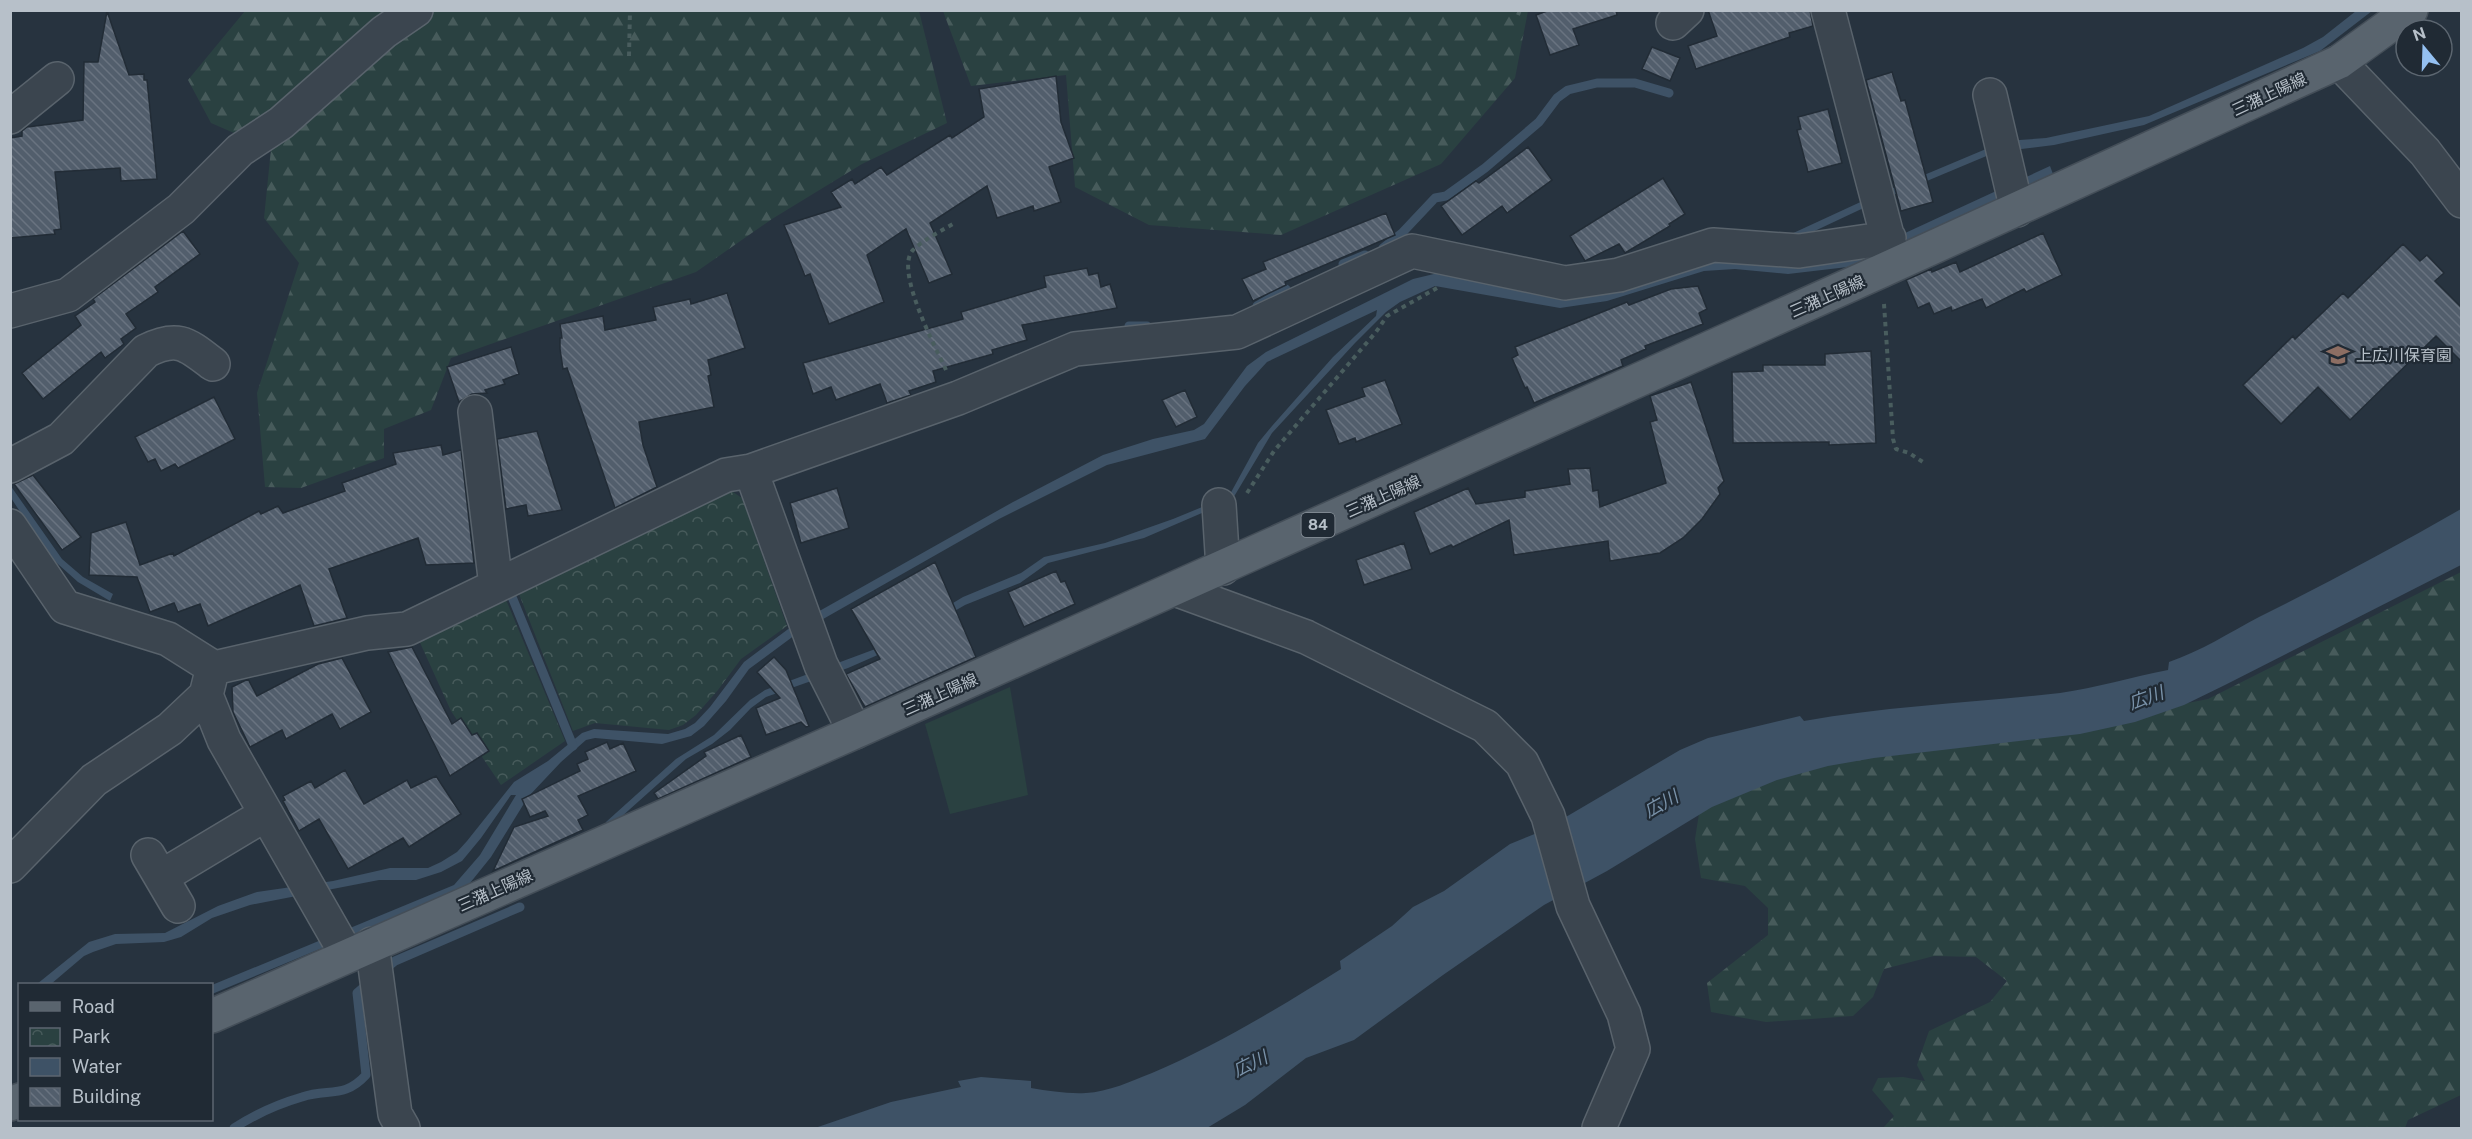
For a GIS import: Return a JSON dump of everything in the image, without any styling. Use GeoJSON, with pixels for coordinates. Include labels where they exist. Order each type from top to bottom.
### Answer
{"type":"FeatureCollection","features":[{"type":"Feature","properties":{"kind":"main road","name":"三潴上陽線"},"geometry":{"type":"LineString","coordinates":[[213,1016],[352,947],[855,732],[1175,589],[1889,258],[2008,177],[2339,62],[2411,10]]}},
{"type":"Feature","properties":{"kind":"street"},"geometry":{"type":"LineString","coordinates":[[10,311],[68,295],[181,209],[240,150],[281,123],[384,32],[416,10]]}},
{"type":"Feature","properties":{"kind":"street"},"geometry":{"type":"LineString","coordinates":[[10,867],[94,780],[170,729],[210,681],[367,633],[407,629],[726,475],[751,471],[958,398],[1075,349],[1237,332],[1412,251],[1565,283],[1619,275],[1713,245],[1889,258],[1878,198],[1828,10]]}},
{"type":"Feature","properties":{"kind":"street"},"geometry":{"type":"LineString","coordinates":[[2339,62],[2425,152],[2462,201]]}},
{"type":"Feature","properties":{"kind":"street"},"geometry":{"type":"LineString","coordinates":[[10,117],[57,79]]}},
{"type":"Feature","properties":{"kind":"street"},"geometry":{"type":"LineString","coordinates":[[1990,94],[2008,177]]}},
{"type":"Feature","properties":{"kind":"street"},"geometry":{"type":"LineString","coordinates":[[10,466],[61,439],[146,351],[162,343],[187,344],[213,364]]}},
{"type":"Feature","properties":{"kind":"street"},"geometry":{"type":"LineString","coordinates":[[475,412],[496,586]]}},
{"type":"Feature","properties":{"kind":"street"},"geometry":{"type":"LineString","coordinates":[[751,471],[821,665],[855,732]]}},
{"type":"Feature","properties":{"kind":"street"},"geometry":{"type":"LineString","coordinates":[[1220,520],[1223,567]]}},
{"type":"Feature","properties":{"kind":"street"},"geometry":{"type":"LineString","coordinates":[[10,526],[65,607],[168,639],[210,681],[224,740],[299,872],[352,947],[395,1114],[403,1128]]}},
{"type":"Feature","properties":{"kind":"street"},"geometry":{"type":"LineString","coordinates":[[1175,589],[1306,637],[1485,726],[1522,763],[1548,816],[1573,906],[1624,1014],[1634,1048],[1599,1128]]}},
{"type":"Feature","properties":{"kind":"street"},"geometry":{"type":"LineString","coordinates":[[178,906],[155,866],[266,814]]}},
{"type":"Feature","properties":{"kind":"path"},"geometry":{"type":"LineString","coordinates":[[629,56],[630,10]]}},
{"type":"Feature","properties":{"kind":"path"},"geometry":{"type":"LineString","coordinates":[[956,222],[912,250],[907,265],[918,307],[958,398]]}},
{"type":"Feature","properties":{"kind":"path"},"geometry":{"type":"LineString","coordinates":[[1889,258],[1893,439],[1896,449],[1909,453],[1926,464]]}},
{"type":"Feature","properties":{"kind":"path"},"geometry":{"type":"LineString","coordinates":[[1220,520],[1274,451],[1376,332],[1387,316],[1440,286],[1453,260]]}},
{"type":"Feature","properties":{"kind":"green space"},"geometry":{"type":"Polygon","coordinates":[[[245,11],[919,11],[947,123],[862,164],[772,219],[696,272],[451,358],[431,410],[384,429],[384,458],[301,488],[265,487],[257,393],[299,263],[264,218],[271,149],[211,123],[188,80],[245,11]]]}},
{"type":"Feature","properties":{"kind":"green space"},"geometry":{"type":"Polygon","coordinates":[[[943,11],[1528,11],[1515,78],[1441,164],[1281,235],[1149,225],[1075,187],[1066,75],[971,86],[943,11]]]}},
{"type":"Feature","properties":{"kind":"green space"},"geometry":{"type":"Polygon","coordinates":[[[730,490],[742,498],[787,626],[741,659],[718,690],[696,715],[683,725],[669,730],[595,723],[573,731],[517,589],[730,490]]]}},
{"type":"Feature","properties":{"kind":"green space"},"geometry":{"type":"Polygon","coordinates":[[[2461,572],[2461,1095],[2408,1120],[2405,1128],[1883,1128],[1894,1116],[1872,1090],[1878,1078],[1903,1077],[1925,1081],[1917,1065],[1929,1031],[1990,1002],[2007,981],[1976,957],[1934,956],[1884,969],[1873,997],[1853,1016],[1766,1022],[1711,1012],[1707,983],[1768,935],[1768,908],[1745,886],[1701,878],[1695,839],[1702,795],[1994,723],[2088,723],[2208,699],[2461,572]]]}},
{"type":"Feature","properties":{"kind":"green space"},"geometry":{"type":"Polygon","coordinates":[[[504,595],[565,741],[501,785],[451,711],[417,636],[504,595]]]}},
{"type":"Feature","properties":{"kind":"green space"},"geometry":{"type":"Polygon","coordinates":[[[1010,687],[1028,795],[950,814],[925,724],[1010,687]]]}},
{"type":"Feature","properties":{"kind":"water"},"geometry":{"type":"Polygon","coordinates":[[[2356,11],[2372,11],[2320,51],[2144,125],[2054,145],[1996,152],[1872,204],[1804,236],[1864,252],[2050,166],[2053,174],[1856,266],[1788,274],[1735,269],[1704,271],[1607,301],[1560,308],[1435,286],[1400,302],[1386,312],[1355,343],[1272,433],[1232,500],[1144,538],[1048,563],[1020,583],[965,605],[880,654],[848,668],[766,697],[712,744],[686,759],[610,827],[606,822],[676,759],[714,735],[750,700],[765,690],[878,648],[963,597],[1021,573],[1044,557],[1105,543],[1229,496],[1258,443],[1333,357],[1376,316],[1377,310],[1267,362],[1245,386],[1205,439],[1107,465],[999,519],[795,635],[749,669],[726,701],[704,726],[691,736],[662,744],[595,738],[586,740],[561,762],[528,797],[491,857],[466,888],[213,994],[213,985],[454,885],[480,855],[516,795],[511,795],[462,861],[441,872],[416,880],[379,880],[250,905],[212,918],[181,937],[164,942],[116,944],[93,952],[84,956],[52,983],[38,983],[89,942],[115,934],[165,933],[218,906],[257,892],[333,881],[390,868],[428,868],[441,862],[457,852],[514,782],[548,761],[582,733],[594,729],[668,734],[685,729],[695,723],[710,707],[744,662],[791,627],[1013,502],[1103,455],[1153,439],[1194,430],[1204,424],[1247,366],[1266,352],[1413,279],[1438,273],[1561,295],[1789,235],[1867,199],[2005,141],[2046,138],[2149,116],[2323,37],[2356,11]]]}},
{"type":"Feature","properties":{"kind":"water"},"geometry":{"type":"Polygon","coordinates":[[[10,485],[62,559],[83,577],[113,594],[110,601],[78,582],[50,557],[11,498],[10,485]]]}},
{"type":"Feature","properties":{"kind":"water","name":"広川"},"geometry":{"type":"Polygon","coordinates":[[[2461,509],[2461,565],[2184,705],[2135,722],[2080,734],[1874,758],[1828,766],[1777,780],[1712,807],[1607,871],[1544,905],[1354,1040],[1306,1058],[1245,1105],[1207,1128],[815,1128],[891,1102],[961,1087],[958,1081],[981,1077],[1031,1081],[1031,1088],[1072,1093],[1094,1092],[1128,1083],[1201,1050],[1295,997],[1341,969],[1340,961],[1392,926],[1413,907],[1444,891],[1510,844],[1542,831],[1680,750],[1708,738],[1800,716],[1804,721],[1900,708],[2060,693],[2168,670],[2169,662],[2215,641],[2461,509]]]}},
{"type":"Feature","properties":{"kind":"building"},"geometry":{"type":"Polygon","coordinates":[[[1550,10],[1616,10],[1617,15],[1573,29],[1579,45],[1550,55],[1536,15],[1550,10]]]}},
{"type":"Feature","properties":{"kind":"building"},"geometry":{"type":"Polygon","coordinates":[[[1708,10],[1810,10],[1813,26],[1789,33],[1790,37],[1696,69],[1688,46],[1717,36],[1708,10]]]}},
{"type":"Feature","properties":{"kind":"building"},"geometry":{"type":"Polygon","coordinates":[[[107,11],[129,75],[144,74],[144,80],[147,80],[157,179],[121,181],[120,168],[55,172],[61,229],[54,230],[55,234],[10,238],[10,138],[22,136],[22,131],[27,127],[83,120],[84,62],[98,62],[107,11]]]}},
{"type":"Feature","properties":{"kind":"building"},"geometry":{"type":"Polygon","coordinates":[[[1652,47],[1680,58],[1670,81],[1642,69],[1652,47]]]}},
{"type":"Feature","properties":{"kind":"building"},"geometry":{"type":"Polygon","coordinates":[[[1892,72],[1901,101],[1905,100],[1933,202],[1901,211],[1866,80],[1892,72]]]}},
{"type":"Feature","properties":{"kind":"building"},"geometry":{"type":"Polygon","coordinates":[[[1056,76],[1061,122],[1074,158],[1049,167],[1061,202],[1034,211],[1033,206],[997,218],[987,186],[930,223],[952,274],[929,283],[906,229],[867,255],[884,302],[829,324],[810,274],[805,276],[784,225],[841,207],[831,192],[852,179],[855,184],[881,167],[887,175],[950,135],[952,138],[984,117],[979,89],[1056,76]]]}},
{"type":"Feature","properties":{"kind":"building"},"geometry":{"type":"Polygon","coordinates":[[[1828,109],[1842,163],[1808,172],[1797,130],[1801,129],[1798,117],[1828,109]]]}},
{"type":"Feature","properties":{"kind":"building"},"geometry":{"type":"Polygon","coordinates":[[[1528,147],[1552,180],[1507,213],[1502,206],[1462,235],[1441,206],[1476,181],[1479,183],[1528,147]]]}},
{"type":"Feature","properties":{"kind":"building"},"geometry":{"type":"Polygon","coordinates":[[[1663,178],[1685,214],[1669,224],[1670,226],[1625,253],[1619,244],[1585,261],[1570,236],[1663,178]]]}},
{"type":"Feature","properties":{"kind":"building"},"geometry":{"type":"Polygon","coordinates":[[[1386,213],[1395,235],[1285,282],[1286,285],[1253,301],[1242,279],[1266,269],[1263,262],[1386,213]]]}},
{"type":"Feature","properties":{"kind":"building"},"geometry":{"type":"Polygon","coordinates":[[[183,231],[200,254],[155,287],[158,292],[126,314],[136,328],[121,339],[124,344],[105,358],[101,352],[43,399],[22,373],[81,325],[75,316],[95,302],[93,299],[183,231]]]}},
{"type":"Feature","properties":{"kind":"building"},"geometry":{"type":"Polygon","coordinates":[[[2043,233],[2062,275],[2026,292],[2024,289],[1986,308],[1982,299],[1952,311],[1951,307],[1934,314],[1929,303],[1918,308],[1906,280],[1931,269],[1932,272],[1956,262],[1960,272],[2043,233]]]}},
{"type":"Feature","properties":{"kind":"building"},"geometry":{"type":"Polygon","coordinates":[[[2403,244],[2420,261],[2427,255],[2444,273],[2435,281],[2462,308],[2462,362],[2436,336],[2350,420],[2318,387],[2281,424],[2243,385],[2293,336],[2295,339],[2343,293],[2348,298],[2403,244]]]}},
{"type":"Feature","properties":{"kind":"building"},"geometry":{"type":"Polygon","coordinates":[[[1087,268],[1089,275],[1098,273],[1101,287],[1110,284],[1117,308],[1022,325],[1027,340],[992,350],[993,354],[933,371],[936,382],[909,391],[911,395],[887,403],[880,384],[836,400],[831,387],[813,394],[803,363],[963,319],[961,312],[1046,287],[1044,276],[1087,268]]]}},
{"type":"Feature","properties":{"kind":"building"},"geometry":{"type":"Polygon","coordinates":[[[1698,286],[1707,309],[1699,313],[1703,324],[1645,346],[1646,349],[1621,360],[1623,366],[1534,403],[1512,358],[1518,355],[1515,347],[1627,302],[1629,305],[1671,289],[1698,286]]]}},
{"type":"Feature","properties":{"kind":"building"},"geometry":{"type":"Polygon","coordinates":[[[727,293],[745,348],[708,360],[711,375],[708,376],[714,407],[639,422],[643,445],[657,487],[615,508],[567,368],[563,369],[560,324],[603,316],[605,330],[656,320],[653,307],[690,299],[691,304],[727,293]]]}},
{"type":"Feature","properties":{"kind":"building"},"geometry":{"type":"Polygon","coordinates":[[[511,347],[519,374],[503,380],[505,384],[485,390],[487,393],[472,394],[459,402],[447,367],[511,347]]]}},
{"type":"Feature","properties":{"kind":"building"},"geometry":{"type":"Polygon","coordinates":[[[1871,351],[1876,443],[1829,445],[1829,442],[1733,443],[1732,372],[1763,371],[1763,365],[1825,365],[1825,354],[1871,351]]]}},
{"type":"Feature","properties":{"kind":"building"},"geometry":{"type":"Polygon","coordinates":[[[1385,380],[1402,424],[1356,442],[1355,438],[1339,444],[1326,410],[1365,396],[1362,388],[1385,380]]]}},
{"type":"Feature","properties":{"kind":"building"},"geometry":{"type":"Polygon","coordinates":[[[1691,382],[1724,481],[1718,488],[1720,494],[1702,519],[1683,538],[1660,553],[1610,561],[1608,541],[1514,555],[1509,520],[1453,547],[1451,545],[1430,554],[1414,512],[1468,488],[1476,504],[1525,497],[1525,491],[1570,484],[1568,469],[1590,468],[1593,491],[1598,490],[1600,507],[1666,483],[1650,422],[1657,420],[1650,396],[1691,382]]]}},
{"type":"Feature","properties":{"kind":"building"},"geometry":{"type":"Polygon","coordinates":[[[1185,390],[1197,417],[1176,427],[1162,400],[1185,390]]]}},
{"type":"Feature","properties":{"kind":"building"},"geometry":{"type":"Polygon","coordinates":[[[214,397],[235,439],[178,468],[175,464],[161,471],[155,459],[148,462],[135,437],[214,397]]]}},
{"type":"Feature","properties":{"kind":"building"},"geometry":{"type":"Polygon","coordinates":[[[537,431],[562,510],[528,516],[526,505],[506,509],[497,439],[537,431]]]}},
{"type":"Feature","properties":{"kind":"building"},"geometry":{"type":"Polygon","coordinates":[[[441,445],[443,455],[461,450],[474,563],[426,565],[418,538],[329,569],[347,618],[314,626],[300,585],[208,626],[200,604],[178,612],[174,603],[150,612],[137,577],[89,575],[91,533],[126,522],[140,565],[173,553],[174,556],[259,511],[261,514],[278,506],[283,513],[345,491],[342,483],[396,464],[393,453],[441,445]]]}},
{"type":"Feature","properties":{"kind":"building"},"geometry":{"type":"Polygon","coordinates":[[[33,475],[81,537],[62,550],[14,484],[33,475]]]}},
{"type":"Feature","properties":{"kind":"building"},"geometry":{"type":"Polygon","coordinates":[[[837,488],[849,528],[801,543],[790,503],[837,488]]]}},
{"type":"Feature","properties":{"kind":"building"},"geometry":{"type":"Polygon","coordinates":[[[1404,543],[1412,569],[1364,585],[1356,560],[1404,543]]]}},
{"type":"Feature","properties":{"kind":"building"},"geometry":{"type":"Polygon","coordinates":[[[935,562],[976,657],[865,707],[846,674],[880,659],[851,609],[935,562]]]}},
{"type":"Feature","properties":{"kind":"building"},"geometry":{"type":"Polygon","coordinates":[[[1056,571],[1061,582],[1065,581],[1075,604],[1024,627],[1008,592],[1056,571]]]}},
{"type":"Feature","properties":{"kind":"building"},"geometry":{"type":"Polygon","coordinates":[[[412,647],[452,724],[461,718],[472,735],[477,733],[489,751],[450,776],[388,652],[412,647]]]}},
{"type":"Feature","properties":{"kind":"building"},"geometry":{"type":"Polygon","coordinates":[[[774,657],[786,670],[809,726],[806,727],[801,722],[766,735],[756,708],[780,698],[757,672],[774,657]]]}},
{"type":"Feature","properties":{"kind":"building"},"geometry":{"type":"Polygon","coordinates":[[[342,658],[371,712],[340,729],[332,714],[286,739],[282,730],[250,747],[233,712],[232,687],[248,679],[257,696],[318,664],[342,658]]]}},
{"type":"Feature","properties":{"kind":"building"},"geometry":{"type":"Polygon","coordinates":[[[741,735],[751,757],[658,799],[654,793],[706,756],[704,752],[741,735]]]}},
{"type":"Feature","properties":{"kind":"building"},"geometry":{"type":"Polygon","coordinates":[[[607,742],[610,749],[623,743],[636,771],[578,796],[588,815],[578,820],[583,830],[493,871],[514,827],[548,816],[545,811],[530,817],[522,799],[580,771],[577,764],[588,759],[585,752],[607,742]]]}},
{"type":"Feature","properties":{"kind":"building"},"geometry":{"type":"Polygon","coordinates":[[[345,770],[364,804],[407,780],[411,788],[436,776],[461,814],[409,847],[403,838],[348,869],[319,819],[299,831],[283,801],[285,800],[283,796],[311,781],[315,788],[345,770]]]}},
{"type":"Feature","properties":{"kind":"waterway"},"geometry":{"type":"LineString","coordinates":[[1383,248],[1402,233],[1435,198],[1446,196],[1485,168],[1539,122],[1557,98],[1568,90],[1597,83],[1635,83],[1669,93]]}},
{"type":"Feature","properties":{"kind":"waterway"},"geometry":{"type":"LineString","coordinates":[[1343,264],[1365,255]]}},
{"type":"Feature","properties":{"kind":"waterway"},"geometry":{"type":"LineString","coordinates":[[1257,306],[1286,289]]}},
{"type":"Feature","properties":{"kind":"waterway"},"geometry":{"type":"LineString","coordinates":[[1129,326],[1147,326]]}},
{"type":"Feature","properties":{"kind":"waterway"},"geometry":{"type":"LineString","coordinates":[[510,592],[573,746]]}},
{"type":"Feature","properties":{"kind":"waterway"},"geometry":{"type":"LineString","coordinates":[[384,970],[395,961],[520,907]]}},
{"type":"Feature","properties":{"kind":"waterway"},"geometry":{"type":"LineString","coordinates":[[234,1128],[266,1110],[293,1100],[311,1094],[343,1090],[366,1075],[357,993],[371,981]]}},
{"type":"Feature","properties":{"kind":"place","name":"上広川保育園"},"geometry":{"type":"Point","coordinates":[2338,355]}}]}
